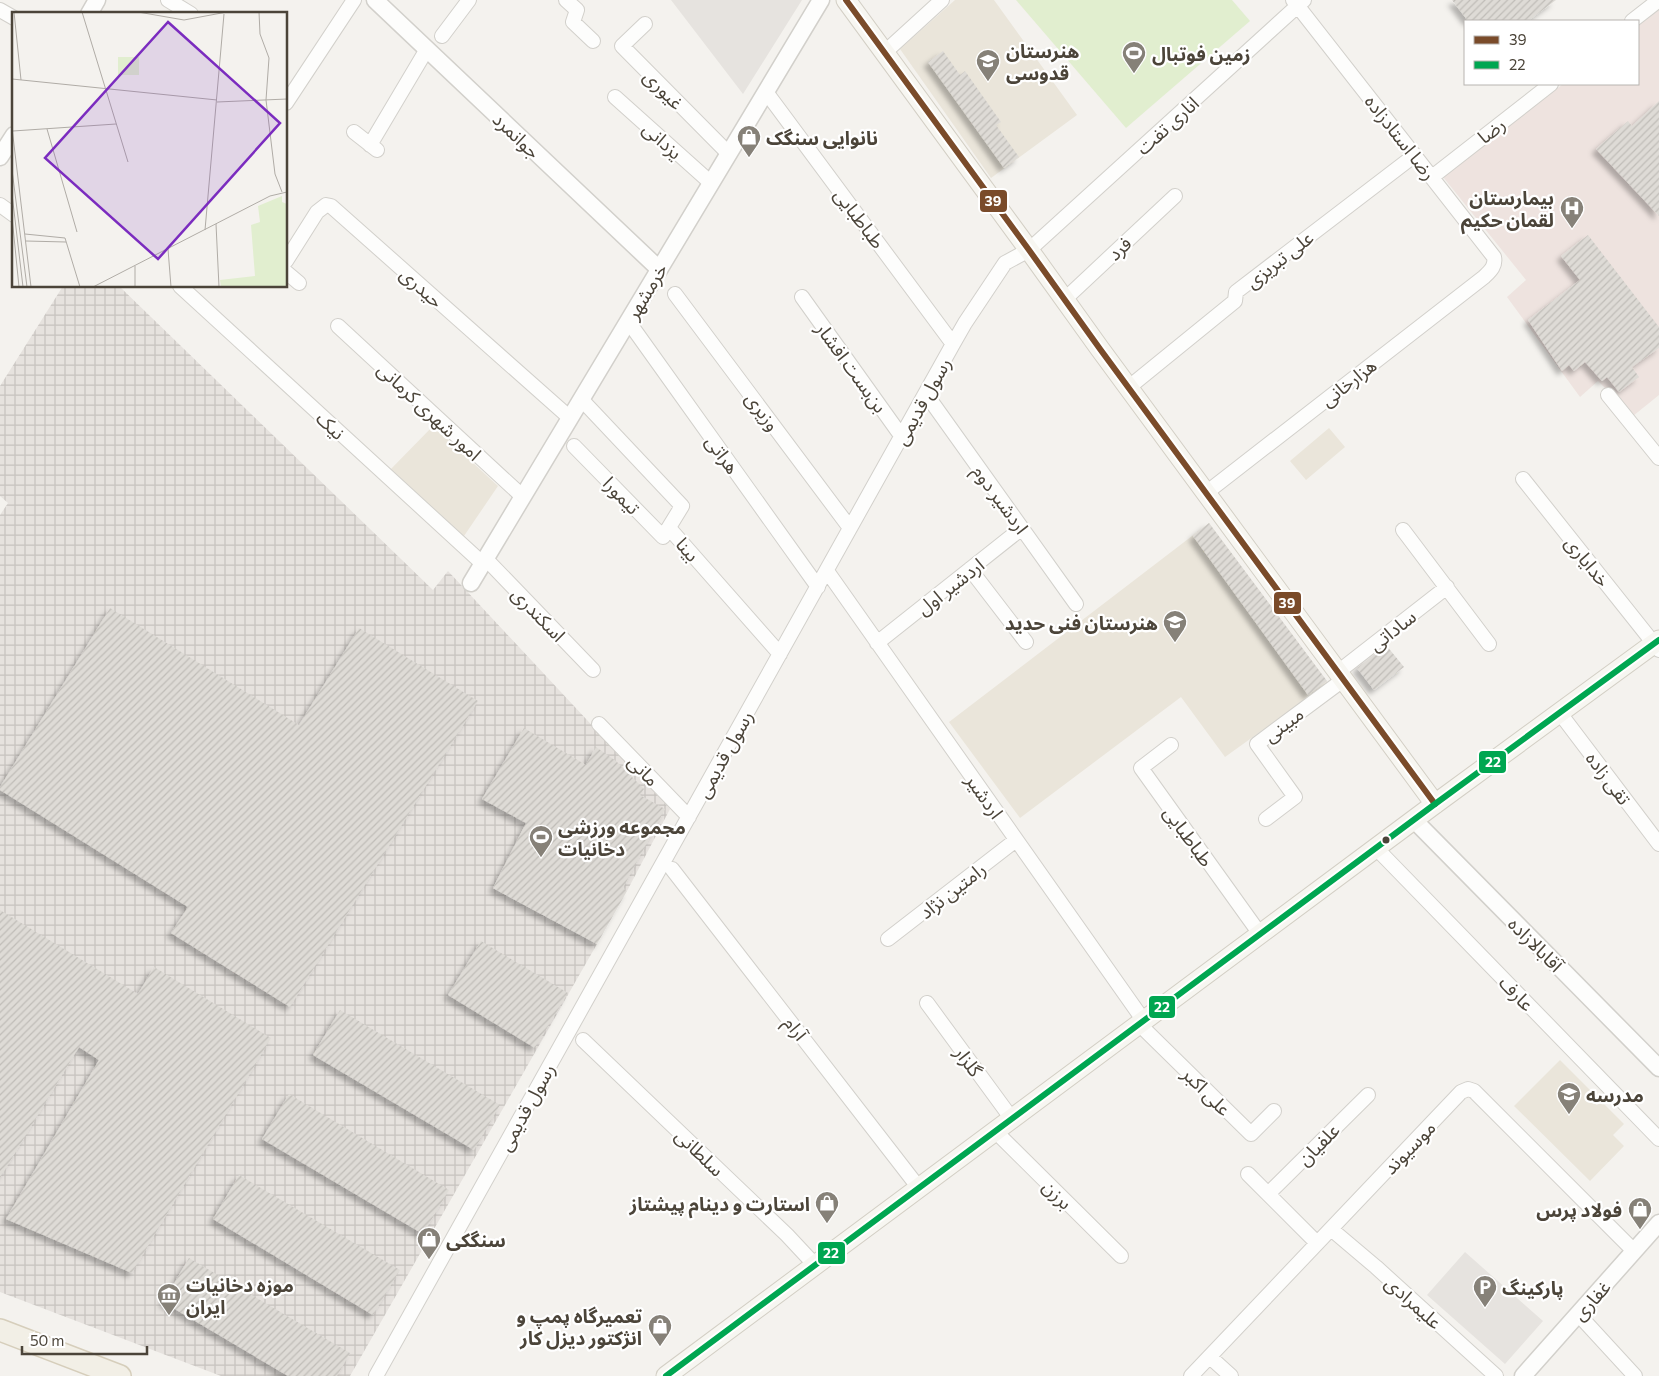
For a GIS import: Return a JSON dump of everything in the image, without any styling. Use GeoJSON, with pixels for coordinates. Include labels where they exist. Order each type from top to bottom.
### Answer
{"type":"FeatureCollection","features":[{"type":"Feature","properties":{"kind":"main road"},"geometry":{"type":"LineString","coordinates":[[846,0],[1128,388],[1435,804]]}},
{"type":"Feature","properties":{"kind":"main road"},"geometry":{"type":"LineString","coordinates":[[666,1376],[1558,712],[1657,644]]}},
{"type":"Feature","properties":{"kind":"main road"},"geometry":{"type":"LineString","coordinates":[[0,1330],[120,1376]]}},
{"type":"Feature","properties":{"kind":"street"},"geometry":{"type":"LineString","coordinates":[[90,12],[97,0]]}},
{"type":"Feature","properties":{"kind":"street"},"geometry":{"type":"LineString","coordinates":[[168,0],[188,12]]}},
{"type":"Feature","properties":{"kind":"street"},"geometry":{"type":"LineString","coordinates":[[288,100],[354,0]]}},
{"type":"Feature","properties":{"kind":"street","name":"جوانمرد"},"geometry":{"type":"LineString","coordinates":[[375,0],[659,269]]}},
{"type":"Feature","properties":{"kind":"street"},"geometry":{"type":"LineString","coordinates":[[442,36],[469,0]]}},
{"type":"Feature","properties":{"kind":"street"},"geometry":{"type":"LineString","coordinates":[[566,0],[577,10],[573,22],[593,41]]}},
{"type":"Feature","properties":{"kind":"street","name":"خرمشهر"},"geometry":{"type":"LineString","coordinates":[[470,582],[822,0]]}},
{"type":"Feature","properties":{"kind":"street"},"geometry":{"type":"LineString","coordinates":[[884,53],[942,0]]}},
{"type":"Feature","properties":{"kind":"street"},"geometry":{"type":"LineString","coordinates":[[1633,20],[1659,0]]}},
{"type":"Feature","properties":{"kind":"street","name":"رضا استادزاده"},"geometry":{"type":"LineString","coordinates":[[1298,2],[1494,257],[1494,266],[1490,271]]}},
{"type":"Feature","properties":{"kind":"street","name":"اناری تفت"},"geometry":{"type":"LineString","coordinates":[[1029,250],[1298,2]]}},
{"type":"Feature","properties":{"kind":"street"},"geometry":{"type":"LineString","coordinates":[[0,10],[12,17]]}},
{"type":"Feature","properties":{"kind":"street","name":"غیوری"},"geometry":{"type":"LineString","coordinates":[[645,24],[622,46],[729,154]]}},
{"type":"Feature","properties":{"kind":"street"},"geometry":{"type":"LineString","coordinates":[[354,132],[374,148],[427,49]]}},
{"type":"Feature","properties":{"kind":"street","name":"رضا"},"geometry":{"type":"LineString","coordinates":[[1432,177],[1550,85]]}},
{"type":"Feature","properties":{"kind":"street","name":"طباطبایی"},"geometry":{"type":"LineString","coordinates":[[766,92],[954,344]]}},
{"type":"Feature","properties":{"kind":"street","name":"یزدانی"},"geometry":{"type":"LineString","coordinates":[[615,97],[711,183]]}},
{"type":"Feature","properties":{"kind":"street"},"geometry":{"type":"LineString","coordinates":[[0,158],[12,138]]}},
{"type":"Feature","properties":{"kind":"street","name":"علی تبریزی"},"geometry":{"type":"LineString","coordinates":[[1128,388],[1235,302],[1236,292],[1415,155]]}},
{"type":"Feature","properties":{"kind":"street","name":"فرد"},"geometry":{"type":"LineString","coordinates":[[1064,300],[1174,196]]}},
{"type":"Feature","properties":{"kind":"street","name":"حیدری"},"geometry":{"type":"LineString","coordinates":[[288,258],[317,212],[326,205],[331,206],[570,418]]}},
{"type":"Feature","properties":{"kind":"street"},"geometry":{"type":"LineString","coordinates":[[0,206],[12,214]]}},
{"type":"Feature","properties":{"kind":"street","name":"رسول قدیمی"},"geometry":{"type":"LineString","coordinates":[[376,1376],[965,323],[1006,263],[1029,250]]}},
{"type":"Feature","properties":{"kind":"street","name":"هزارخانی"},"geometry":{"type":"LineString","coordinates":[[1206,493],[1490,271]]}},
{"type":"Feature","properties":{"kind":"street"},"geometry":{"type":"LineString","coordinates":[[288,274],[299,283]]}},
{"type":"Feature","properties":{"kind":"street","name":"نیک"},"geometry":{"type":"LineString","coordinates":[[182,288],[484,561]]}},
{"type":"Feature","properties":{"kind":"street","name":"وزیری"},"geometry":{"type":"LineString","coordinates":[[675,294],[850,528]]}},
{"type":"Feature","properties":{"kind":"street","name":"بن‌بست افشار"},"geometry":{"type":"LineString","coordinates":[[802,297],[902,437]]}},
{"type":"Feature","properties":{"kind":"street","name":"هراتی"},"geometry":{"type":"LineString","coordinates":[[628,321],[818,587]]}},
{"type":"Feature","properties":{"kind":"street","name":"امور شهری کرمانی"},"geometry":{"type":"LineString","coordinates":[[338,326],[522,496]]}},
{"type":"Feature","properties":{"kind":"street","name":"اردشیر دوم"},"geometry":{"type":"LineString","coordinates":[[926,394],[1076,604]]}},
{"type":"Feature","properties":{"kind":"street"},"geometry":{"type":"LineString","coordinates":[[1608,395],[1659,458]]}},
{"type":"Feature","properties":{"kind":"street","name":"بینا"},"geometry":{"type":"LineString","coordinates":[[581,399],[682,506],[669,528],[780,654]]}},
{"type":"Feature","properties":{"kind":"street","name":"تیمورا"},"geometry":{"type":"LineString","coordinates":[[574,446],[663,537],[669,528]]}},
{"type":"Feature","properties":{"kind":"street","name":"خدایاری"},"geometry":{"type":"LineString","coordinates":[[1523,479],[1657,644]]}},
{"type":"Feature","properties":{"kind":"street","name":"اردشیر اول"},"geometry":{"type":"LineString","coordinates":[[878,643],[1022,528]]}},
{"type":"Feature","properties":{"kind":"street"},"geometry":{"type":"LineString","coordinates":[[1403,530],[1489,644]]}},
{"type":"Feature","properties":{"kind":"street","name":"اسکندری"},"geometry":{"type":"LineString","coordinates":[[484,561],[593,670]]}},
{"type":"Feature","properties":{"kind":"street"},"geometry":{"type":"LineString","coordinates":[[970,570],[1026,642]]}},
{"type":"Feature","properties":{"kind":"street","name":"اردشیر"},"geometry":{"type":"LineString","coordinates":[[827,571],[1141,1022]]}},
{"type":"Feature","properties":{"kind":"street","name":"ساداتی"},"geometry":{"type":"LineString","coordinates":[[1341,676],[1447,588]]}},
{"type":"Feature","properties":{"kind":"street","name":"مبینی"},"geometry":{"type":"LineString","coordinates":[[1266,819],[1295,797],[1257,744],[1341,676]]}},
{"type":"Feature","properties":{"kind":"street","name":"تقی زاده"},"geometry":{"type":"LineString","coordinates":[[1558,712],[1659,844]]}},
{"type":"Feature","properties":{"kind":"street","name":"مانی"},"geometry":{"type":"LineString","coordinates":[[600,724],[688,817]]}},
{"type":"Feature","properties":{"kind":"street","name":"طباطبایی"},"geometry":{"type":"LineString","coordinates":[[1171,745],[1141,768],[1260,934]]}},
{"type":"Feature","properties":{"kind":"street","name":"آقابالازاده"},"geometry":{"type":"LineString","coordinates":[[1414,820],[1659,1068]]}},
{"type":"Feature","properties":{"kind":"street","name":"رامتین نژاد"},"geometry":{"type":"LineString","coordinates":[[888,939],[1016,840]]}},
{"type":"Feature","properties":{"kind":"street","name":"عارف"},"geometry":{"type":"LineString","coordinates":[[1376,848],[1659,1138]]}},
{"type":"Feature","properties":{"kind":"street","name":"آرام"},"geometry":{"type":"LineString","coordinates":[[672,869],[919,1188]]}},
{"type":"Feature","properties":{"kind":"street","name":"گلزار"},"geometry":{"type":"LineString","coordinates":[[927,1002],[1012,1119]]}},
{"type":"Feature","properties":{"kind":"street","name":"علی اکبر"},"geometry":{"type":"LineString","coordinates":[[1141,1022],[1251,1134],[1274,1110]]}},
{"type":"Feature","properties":{"kind":"street","name":"سلطانی"},"geometry":{"type":"LineString","coordinates":[[583,1040],[787,1235],[815,1265]]}},
{"type":"Feature","properties":{"kind":"street","name":"موسیوند"},"geometry":{"type":"LineString","coordinates":[[1191,1376],[1461,1092],[1468,1089],[1474,1092],[1634,1251]]}},
{"type":"Feature","properties":{"kind":"street","name":"علفیان"},"geometry":{"type":"LineString","coordinates":[[1269,1193],[1368,1095]]}},
{"type":"Feature","properties":{"kind":"street","name":"برزن"},"geometry":{"type":"LineString","coordinates":[[995,1131],[1121,1256]]}},
{"type":"Feature","properties":{"kind":"street"},"geometry":{"type":"LineString","coordinates":[[1248,1174],[1317,1243]]}},
{"type":"Feature","properties":{"kind":"street","name":"غفاری"},"geometry":{"type":"LineString","coordinates":[[1523,1376],[1659,1223]]}},
{"type":"Feature","properties":{"kind":"street","name":"علیمرادی"},"geometry":{"type":"LineString","coordinates":[[1331,1229],[1376,1267],[1496,1376]]}},
{"type":"Feature","properties":{"kind":"street"},"geometry":{"type":"LineString","coordinates":[[1578,1314],[1635,1376]]}},
{"type":"Feature","properties":{"kind":"street"},"geometry":{"type":"LineString","coordinates":[[1210,1357],[1231,1376]]}},
{"type":"Feature","properties":{"kind":"shaded area"},"geometry":{"type":"Polygon","coordinates":[[[671,0],[802,0],[743,94],[671,0]]]}},
{"type":"Feature","properties":{"kind":"shaded area","name":"هنرستان قدوسی"},"geometry":{"type":"Polygon","coordinates":[[[955,0],[994,0],[1077,115],[991,178],[900,49],[955,0]]]}},
{"type":"Feature","properties":{"kind":"shaded area","name":"بیمارستان لقمان حکیم"},"geometry":{"type":"Polygon","coordinates":[[[1659,10],[1659,395],[1633,416],[1598,381],[1580,397],[1507,297],[1526,280],[1443,177],[1562,85],[1639,85],[1639,25],[1659,10]]]}},
{"type":"Feature","properties":{"kind":"shaded area"},"geometry":{"type":"Polygon","coordinates":[[[62,288],[121,288],[433,590],[448,571],[670,809],[627,891],[524,829],[493,888],[597,944],[350,1376],[221,1376],[0,1292],[0,515],[8,503],[0,496],[0,386],[62,288]]]}},
{"type":"Feature","properties":{"kind":"shaded area"},"geometry":{"type":"Polygon","coordinates":[[[433,426],[498,486],[464,536],[389,471],[433,426]]]}},
{"type":"Feature","properties":{"kind":"shaded area"},"geometry":{"type":"Polygon","coordinates":[[[1329,428],[1345,447],[1306,480],[1290,461],[1329,428]]]}},
{"type":"Feature","properties":{"kind":"shaded area","name":"هنرستان فنی حدید"},"geometry":{"type":"Polygon","coordinates":[[[1209,523],[1328,683],[1225,757],[1181,697],[1020,818],[949,722],[1209,523]]]}},
{"type":"Feature","properties":{"kind":"shaded area","name":"مدرسه"},"geometry":{"type":"Polygon","coordinates":[[[1560,1060],[1624,1124],[1613,1135],[1624,1146],[1590,1181],[1514,1106],[1560,1060]]]}},
{"type":"Feature","properties":{"kind":"shaded area","name":"پارکینگ"},"geometry":{"type":"Polygon","coordinates":[[[1465,1252],[1543,1321],[1505,1364],[1427,1295],[1465,1252]]]}},
{"type":"Feature","properties":{"kind":"green space","name":"زمین فوتبال"},"geometry":{"type":"Polygon","coordinates":[[[1016,0],[1232,0],[1250,21],[1126,128],[1016,0]]]}},
{"type":"Feature","properties":{"kind":"building"},"geometry":{"type":"Polygon","coordinates":[[[1452,0],[1556,0],[1529,20],[1467,20],[1452,0]]]}},
{"type":"Feature","properties":{"kind":"building"},"geometry":{"type":"Polygon","coordinates":[[[943,51],[960,75],[965,71],[1001,122],[996,125],[1019,157],[1004,168],[928,62],[943,51]]]}},
{"type":"Feature","properties":{"kind":"building"},"geometry":{"type":"Polygon","coordinates":[[[1659,101],[1659,216],[1596,149],[1628,121],[1632,126],[1659,101]]]}},
{"type":"Feature","properties":{"kind":"building"},"geometry":{"type":"Polygon","coordinates":[[[1588,235],[1659,327],[1659,348],[1632,367],[1639,377],[1619,392],[1607,377],[1602,381],[1585,362],[1574,371],[1569,365],[1562,371],[1528,320],[1580,280],[1561,256],[1588,235]]]}},
{"type":"Feature","properties":{"kind":"building"},"geometry":{"type":"Polygon","coordinates":[[[1209,523],[1327,681],[1308,695],[1193,536],[1209,523]]]}},
{"type":"Feature","properties":{"kind":"building"},"geometry":{"type":"Polygon","coordinates":[[[110,608],[299,725],[359,628],[478,701],[290,1007],[171,933],[188,907],[0,790],[0,787],[110,608]]]}},
{"type":"Feature","properties":{"kind":"building"},"geometry":{"type":"Polygon","coordinates":[[[1386,645],[1404,667],[1374,690],[1357,668],[1386,645]]]}},
{"type":"Feature","properties":{"kind":"building"},"geometry":{"type":"Polygon","coordinates":[[[524,728],[586,765],[596,747],[616,761],[644,789],[640,795],[665,809],[623,888],[627,891],[597,944],[493,888],[526,823],[482,799],[524,728]]]}},
{"type":"Feature","properties":{"kind":"building"},"geometry":{"type":"Polygon","coordinates":[[[0,910],[138,994],[154,967],[271,1038],[132,1273],[6,1219],[99,1060],[79,1047],[0,1178],[0,910]]]}},
{"type":"Feature","properties":{"kind":"building"},"geometry":{"type":"Polygon","coordinates":[[[481,941],[568,993],[535,1048],[448,995],[481,941]]]}},
{"type":"Feature","properties":{"kind":"building"},"geometry":{"type":"Polygon","coordinates":[[[340,1010],[500,1105],[474,1150],[313,1055],[340,1010]]]}},
{"type":"Feature","properties":{"kind":"building"},"geometry":{"type":"Polygon","coordinates":[[[289,1094],[449,1190],[423,1234],[262,1139],[289,1094]]]}},
{"type":"Feature","properties":{"kind":"building"},"geometry":{"type":"Polygon","coordinates":[[[239,1175],[400,1270],[373,1315],[213,1219],[239,1175]]]}},
{"type":"Feature","properties":{"kind":"building"},"geometry":{"type":"Polygon","coordinates":[[[189,1258],[350,1353],[337,1376],[288,1376],[163,1302],[189,1258]]]}},
{"type":"Feature","properties":{"kind":"transit line","name":"39"},"geometry":{"type":"LineString","coordinates":[[846,0],[1435,804]]}},
{"type":"Feature","properties":{"kind":"transit line","name":"22"},"geometry":{"type":"LineString","coordinates":[[666,1376],[1435,804],[1659,640]]}},
{"type":"Feature","properties":{"kind":"place","name":"زمین فوتبال"},"geometry":{"type":"Point","coordinates":[1134,74]}},
{"type":"Feature","properties":{"kind":"place","name":"هنرستان قدوسی"},"geometry":{"type":"Point","coordinates":[988,82]}},
{"type":"Feature","properties":{"kind":"place","name":"نانوایی سنگک"},"geometry":{"type":"Point","coordinates":[749,158]}},
{"type":"Feature","properties":{"kind":"place","name":"بیمارستان لقمان حکیم"},"geometry":{"type":"Point","coordinates":[1572,229]}},
{"type":"Feature","properties":{"kind":"place","name":"هنرستان فنی حدید"},"geometry":{"type":"Point","coordinates":[1175,643]}},
{"type":"Feature","properties":{"kind":"place","name":"مجموعه ورزشی دخانیات"},"geometry":{"type":"Point","coordinates":[541,858]}},
{"type":"Feature","properties":{"kind":"place","name":"مدرسه"},"geometry":{"type":"Point","coordinates":[1569,1115]}},
{"type":"Feature","properties":{"kind":"place","name":"استارت و دینام پیشتاز"},"geometry":{"type":"Point","coordinates":[827,1224]}},
{"type":"Feature","properties":{"kind":"place","name":"فولاد پرس"},"geometry":{"type":"Point","coordinates":[1640,1230]}},
{"type":"Feature","properties":{"kind":"place","name":"سنگکی"},"geometry":{"type":"Point","coordinates":[429,1260]}},
{"type":"Feature","properties":{"kind":"place","name":"پارکینگ"},"geometry":{"type":"Point","coordinates":[1485,1308]}},
{"type":"Feature","properties":{"kind":"place","name":"موزه دخانیات ایران"},"geometry":{"type":"Point","coordinates":[169,1316]}},
{"type":"Feature","properties":{"kind":"place","name":"تعمیرگاه پمپ و انژکتور دیزل کار"},"geometry":{"type":"Point","coordinates":[660,1347]}}]}
